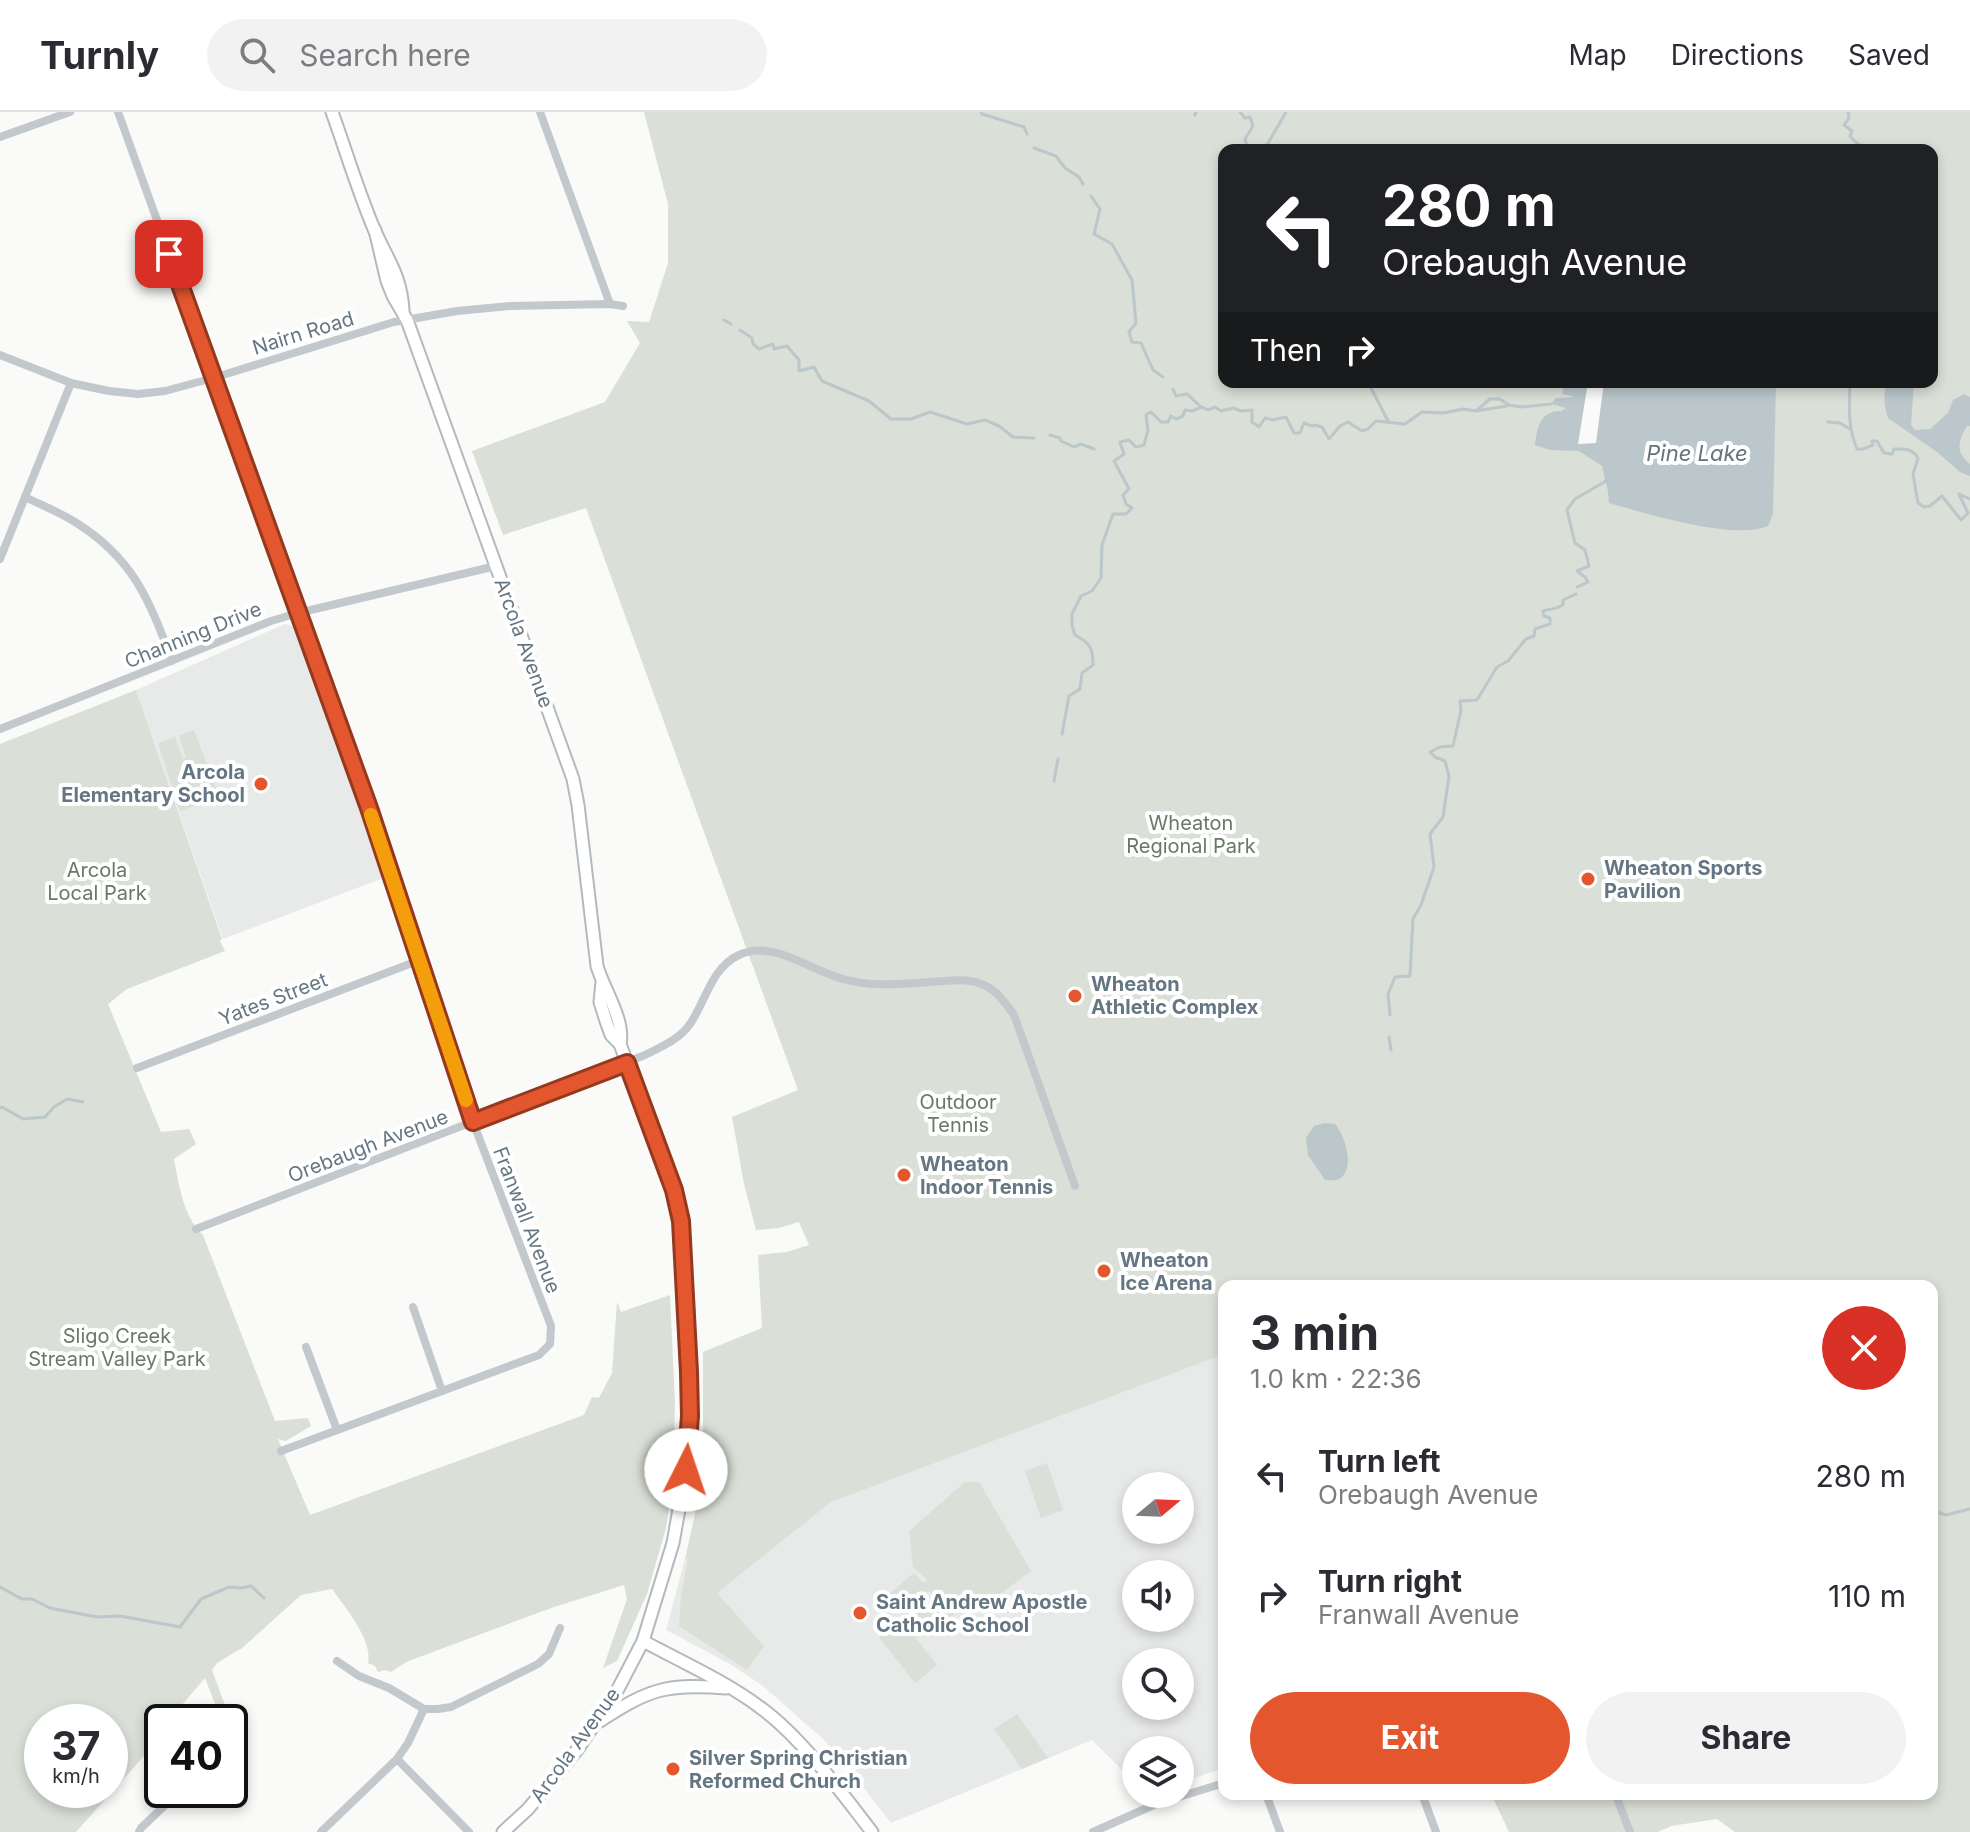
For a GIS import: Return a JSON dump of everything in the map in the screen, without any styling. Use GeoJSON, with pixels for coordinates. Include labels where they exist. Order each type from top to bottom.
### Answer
{"type":"FeatureCollection","features":[{"type":"Feature","properties":{"kind":"street"},"geometry":{"type":"LineString","coordinates":[[0,137],[70,112]]}},
{"type":"Feature","properties":{"kind":"street","name":"Franwall Avenue"},"geometry":{"type":"LineString","coordinates":[[118,112],[369,808],[473,1122],[551,1326],[550,1344],[539,1355],[442,1391]]}},
{"type":"Feature","properties":{"kind":"street","name":"Arcola Avenue"},"geometry":{"type":"LineString","coordinates":[[332,112],[375,230],[398,277],[405,317],[573,779],[597,966],[622,1035],[620,1044],[674,1190],[681,1221],[690,1416],[686,1470],[673,1543],[643,1641],[618,1689],[577,1750],[528,1809],[503,1832]]}},
{"type":"Feature","properties":{"kind":"street"},"geometry":{"type":"LineString","coordinates":[[540,112],[610,304]]}},
{"type":"Feature","properties":{"kind":"street","name":"Nairn Road"},"geometry":{"type":"LineString","coordinates":[[0,355],[71,383],[138,394],[165,391],[213,378],[405,317],[511,306],[623,306]]}},
{"type":"Feature","properties":{"kind":"street"},"geometry":{"type":"LineString","coordinates":[[0,559],[71,383]]}},
{"type":"Feature","properties":{"kind":"street"},"geometry":{"type":"LineString","coordinates":[[25,497],[74,521],[121,560],[151,605],[172,661]]}},
{"type":"Feature","properties":{"kind":"street","name":"Channing Drive"},"geometry":{"type":"LineString","coordinates":[[0,729],[271,621],[496,566]]}},
{"type":"Feature","properties":{"kind":"street","name":"Orebaugh Avenue"},"geometry":{"type":"LineString","coordinates":[[196,1229],[627,1063],[668,1044],[689,1026],[715,977],[728,962],[741,954],[757,950],[783,955],[844,980],[874,984],[956,980],[982,984],[1000,996],[1014,1015],[1075,1186]]}},
{"type":"Feature","properties":{"kind":"street","name":"Yates Street"},"geometry":{"type":"LineString","coordinates":[[137,1068],[420,960]]}},
{"type":"Feature","properties":{"kind":"street"},"geometry":{"type":"LineString","coordinates":[[281,1451],[442,1391],[413,1307]]}},
{"type":"Feature","properties":{"kind":"street"},"geometry":{"type":"LineString","coordinates":[[306,1347],[337,1430]]}},
{"type":"Feature","properties":{"kind":"street"},"geometry":{"type":"LineString","coordinates":[[337,1661],[359,1676],[389,1688],[424,1709],[451,1707],[538,1664],[549,1654],[560,1628]]}},
{"type":"Feature","properties":{"kind":"street"},"geometry":{"type":"LineString","coordinates":[[643,1641],[762,1708],[794,1738],[872,1832]]}},
{"type":"Feature","properties":{"kind":"street"},"geometry":{"type":"LineString","coordinates":[[594,1724],[635,1698],[661,1689],[692,1686],[731,1689]]}},
{"type":"Feature","properties":{"kind":"street"},"geometry":{"type":"LineString","coordinates":[[321,1832],[397,1759],[424,1709]]}},
{"type":"Feature","properties":{"kind":"street"},"geometry":{"type":"LineString","coordinates":[[397,1759],[469,1832]]}},
{"type":"Feature","properties":{"kind":"street"},"geometry":{"type":"LineString","coordinates":[[1093,1832],[1105,1830],[1156,1804],[1218,1785]]}},
{"type":"Feature","properties":{"kind":"street"},"geometry":{"type":"LineString","coordinates":[[1268,1800],[1280,1832]]}},
{"type":"Feature","properties":{"kind":"street"},"geometry":{"type":"LineString","coordinates":[[1424,1800],[1436,1832]]}},
{"type":"Feature","properties":{"kind":"street"},"geometry":{"type":"LineString","coordinates":[[1618,1800],[1630,1832]]}},
{"type":"Feature","properties":{"kind":"street"},"geometry":{"type":"LineString","coordinates":[[139,1832],[162,1808]]}},
{"type":"Feature","properties":{"kind":"shaded area","name":"Arcola Elementary School"},"geometry":{"type":"Polygon","coordinates":[[[285,624],[297,627],[386,877],[223,939],[136,690],[285,624]]]}},
{"type":"Feature","properties":{"kind":"shaded area","name":"Saint Andrew Apostle Catholic School"},"geometry":{"type":"Polygon","coordinates":[[[1218,1340],[1218,1770],[1194,1778],[1194,1736],[1122,1736],[1122,1770],[1092,1740],[891,1823],[823,1739],[763,1686],[730,1664],[666,1630],[685,1559],[1218,1340]]]}},
{"type":"Feature","properties":{"kind":"green space","name":"Wheaton Regional Park"},"geometry":{"type":"Polygon","coordinates":[[[644,112],[1970,112],[1970,1832],[1735,1832],[1717,1819],[1671,1826],[1658,1832],[1509,1832],[1494,1800],[1938,1800],[1938,1280],[1218,1280],[1218,1356],[831,1502],[717,1593],[764,1646],[747,1670],[679,1626],[688,1559],[685,1559],[703,1461],[703,1352],[762,1328],[758,1255],[787,1252],[809,1245],[799,1222],[756,1230],[732,1117],[798,1090],[586,508],[503,535],[472,451],[605,402],[640,343],[627,321],[649,322],[668,263],[668,204],[644,112]]]}},
{"type":"Feature","properties":{"kind":"green space"},"geometry":{"type":"Polygon","coordinates":[[[136,690],[225,951],[127,989],[108,1004],[161,1132],[189,1129],[196,1144],[174,1159],[183,1200],[191,1219],[203,1235],[275,1421],[308,1418],[311,1426],[286,1441],[278,1439],[310,1515],[584,1415],[592,1397],[599,1398],[612,1373],[617,1302],[621,1312],[670,1295],[674,1442],[678,1446],[666,1528],[647,1594],[617,1661],[603,1668],[627,1599],[624,1585],[554,1607],[406,1662],[391,1672],[378,1672],[375,1666],[368,1663],[362,1634],[332,1589],[301,1595],[241,1649],[217,1663],[212,1670],[224,1704],[215,1704],[205,1678],[183,1704],[144,1704],[144,1756],[128,1774],[128,1704],[24,1704],[24,1808],[98,1808],[76,1832],[0,1832],[0,744],[136,690]]]}},
{"type":"Feature","properties":{"kind":"green space"},"geometry":{"type":"Polygon","coordinates":[[[194,730],[219,797],[180,811],[158,743],[175,737],[183,759],[186,757],[179,736],[194,730]]]}},
{"type":"Feature","properties":{"kind":"green space"},"geometry":{"type":"Polygon","coordinates":[[[1047,1463],[1063,1510],[1041,1518],[1025,1471],[1047,1463]]]}},
{"type":"Feature","properties":{"kind":"green space"},"geometry":{"type":"Polygon","coordinates":[[[965,1482],[979,1482],[1031,1571],[996,1597],[972,1600],[950,1617],[929,1591],[925,1595],[940,1612],[917,1630],[888,1595],[914,1573],[923,1583],[927,1580],[913,1567],[909,1531],[965,1482]]]}},
{"type":"Feature","properties":{"kind":"green space"},"geometry":{"type":"Polygon","coordinates":[[[901,1619],[937,1665],[915,1683],[879,1637],[901,1619]]]}},
{"type":"Feature","properties":{"kind":"green space"},"geometry":{"type":"Polygon","coordinates":[[[1017,1714],[1048,1758],[1022,1769],[994,1729],[1017,1714]]]}},
{"type":"Feature","properties":{"kind":"water","name":"Pine Lake"},"geometry":{"type":"Polygon","coordinates":[[[1563,388],[1776,388],[1773,514],[1768,526],[1753,530],[1712,528],[1609,503],[1602,466],[1579,451],[1550,450],[1535,445],[1544,417],[1566,408],[1551,404],[1556,398],[1575,397],[1562,394],[1563,388]]]}},
{"type":"Feature","properties":{"kind":"water"},"geometry":{"type":"Polygon","coordinates":[[[1886,388],[1914,388],[1911,425],[1915,430],[1930,429],[1948,413],[1953,400],[1964,394],[1970,397],[1970,426],[1967,426],[1960,441],[1960,451],[1970,464],[1970,476],[1960,472],[1888,418],[1886,388]]]}},
{"type":"Feature","properties":{"kind":"water"},"geometry":{"type":"Polygon","coordinates":[[[1335,1124],[1347,1152],[1347,1168],[1344,1175],[1336,1180],[1325,1180],[1308,1155],[1306,1138],[1314,1126],[1335,1124]]]}},
{"type":"Feature","properties":{"kind":"pier"},"geometry":{"type":"Polygon","coordinates":[[[1587,388],[1603,388],[1596,443],[1578,444],[1587,388]]]}},
{"type":"Feature","properties":{"kind":"waterway"},"geometry":{"type":"LineString","coordinates":[[981,112],[1024,127],[1027,134]]}},
{"type":"Feature","properties":{"kind":"waterway"},"geometry":{"type":"LineString","coordinates":[[1240,112],[1245,118],[1250,117],[1253,126],[1245,139],[1246,144]]}},
{"type":"Feature","properties":{"kind":"waterway"},"geometry":{"type":"LineString","coordinates":[[1267,144],[1286,112]]}},
{"type":"Feature","properties":{"kind":"waterway"},"geometry":{"type":"LineString","coordinates":[[1848,112],[1849,118],[1844,125],[1852,131],[1850,136],[1858,144]]}},
{"type":"Feature","properties":{"kind":"waterway"},"geometry":{"type":"LineString","coordinates":[[1034,148],[1056,156],[1083,184]]}},
{"type":"Feature","properties":{"kind":"waterway"},"geometry":{"type":"LineString","coordinates":[[1091,196],[1100,209],[1094,234],[1112,244],[1132,280],[1136,323],[1129,332],[1132,342],[1141,343],[1153,370],[1163,377]]}},
{"type":"Feature","properties":{"kind":"waterway"},"geometry":{"type":"LineString","coordinates":[[724,320],[731,324]]}},
{"type":"Feature","properties":{"kind":"waterway"},"geometry":{"type":"LineString","coordinates":[[740,330],[752,338],[759,349],[773,344],[774,349],[787,346],[799,360],[799,371],[814,367],[822,381],[869,401],[891,419],[911,419],[930,412],[967,424],[985,420],[1013,437],[1034,438]]}},
{"type":"Feature","properties":{"kind":"waterway"},"geometry":{"type":"LineString","coordinates":[[1371,388],[1388,421]]}},
{"type":"Feature","properties":{"kind":"waterway"},"geometry":{"type":"LineString","coordinates":[[1850,388],[1850,417],[1857,449],[1877,441],[1884,453],[1892,454],[1894,449],[1913,452],[1918,458],[1913,474],[1918,503],[1924,507],[1942,496],[1961,520],[1968,513],[1959,494],[1970,499]]}},
{"type":"Feature","properties":{"kind":"waterway"},"geometry":{"type":"LineString","coordinates":[[1173,389],[1176,396],[1187,394],[1200,406]]}},
{"type":"Feature","properties":{"kind":"waterway"},"geometry":{"type":"LineString","coordinates":[[1062,734],[1069,696],[1080,689],[1082,673],[1093,665],[1090,647],[1075,635],[1072,614],[1081,596],[1092,591],[1101,578],[1102,545],[1113,514],[1126,514],[1132,508],[1126,504],[1123,495],[1129,489],[1114,461],[1124,454],[1120,442],[1129,440],[1136,447],[1144,445],[1148,430],[1146,415],[1151,412],[1161,422],[1168,422],[1171,416],[1176,419],[1183,416],[1185,410],[1202,407],[1208,410],[1215,407],[1221,411],[1233,408],[1252,410],[1252,422],[1259,427],[1265,418],[1286,417],[1294,433],[1300,433],[1304,423],[1322,427],[1329,439],[1348,422],[1362,431],[1376,421],[1405,424],[1422,412],[1476,411],[1490,399],[1500,399],[1509,405],[1522,407],[1551,404]]}},
{"type":"Feature","properties":{"kind":"waterway"},"geometry":{"type":"LineString","coordinates":[[1476,411],[1507,406]]}},
{"type":"Feature","properties":{"kind":"waterway"},"geometry":{"type":"LineString","coordinates":[[1828,422],[1840,423],[1850,429]]}},
{"type":"Feature","properties":{"kind":"waterway"},"geometry":{"type":"LineString","coordinates":[[1050,435],[1074,447],[1081,444],[1094,449]]}},
{"type":"Feature","properties":{"kind":"waterway"},"geometry":{"type":"LineString","coordinates":[[1577,587],[1588,582],[1577,571],[1589,566],[1585,550],[1575,543],[1567,510],[1575,499],[1606,481]]}},
{"type":"Feature","properties":{"kind":"waterway"},"geometry":{"type":"LineString","coordinates":[[1390,1015],[1388,994],[1395,977],[1410,976],[1413,919],[1434,867],[1430,834],[1443,817],[1449,776],[1445,761],[1430,752],[1453,746],[1460,701],[1477,700],[1497,667],[1508,661],[1526,639],[1534,636],[1535,629],[1550,624],[1550,618],[1544,616],[1543,611],[1560,607],[1563,600],[1576,594]]}},
{"type":"Feature","properties":{"kind":"waterway"},"geometry":{"type":"LineString","coordinates":[[1054,781],[1058,759]]}},
{"type":"Feature","properties":{"kind":"waterway"},"geometry":{"type":"LineString","coordinates":[[1389,1037],[1391,1050]]}},
{"type":"Feature","properties":{"kind":"waterway"},"geometry":{"type":"LineString","coordinates":[[0,1108],[23,1119],[45,1117],[67,1099],[83,1102]]}},
{"type":"Feature","properties":{"kind":"waterway"},"geometry":{"type":"LineString","coordinates":[[1938,1512],[1946,1515],[1970,1509]]}},
{"type":"Feature","properties":{"kind":"waterway"},"geometry":{"type":"LineString","coordinates":[[0,1587],[22,1599],[32,1599],[50,1608],[180,1627],[201,1599],[229,1587],[251,1586],[264,1598]]}},
{"type":"Feature","properties":{"kind":"slow traffic"},"geometry":{"type":"LineString","coordinates":[[371,815],[466,1100]]}},
{"type":"Feature","properties":{"kind":"place","name":"Arcola Elementary School"},"geometry":{"type":"Point","coordinates":[261,784]}},
{"type":"Feature","properties":{"kind":"place","name":"Wheaton Sports Pavilion"},"geometry":{"type":"Point","coordinates":[1588,879]}},
{"type":"Feature","properties":{"kind":"place","name":"Wheaton Athletic Complex"},"geometry":{"type":"Point","coordinates":[1075,996]}},
{"type":"Feature","properties":{"kind":"place","name":"Wheaton Indoor Tennis"},"geometry":{"type":"Point","coordinates":[904,1175]}},
{"type":"Feature","properties":{"kind":"place","name":"Wheaton Ice Arena"},"geometry":{"type":"Point","coordinates":[1104,1271]}},
{"type":"Feature","properties":{"kind":"place","name":"Saint Andrew Apostle Catholic School"},"geometry":{"type":"Point","coordinates":[860,1613]}},
{"type":"Feature","properties":{"kind":"place","name":"Silver Spring Christian Reformed Church"},"geometry":{"type":"Point","coordinates":[673,1769]}},
{"type":"Feature","properties":{"kind":"route"},"geometry":{"type":"LineString","coordinates":[[169,254],[369,808],[473,1122],[627,1063],[674,1190],[681,1221],[690,1416],[686,1470]]}},
{"type":"Feature","properties":{"kind":"park label","name":"Arcola Local Park"},"geometry":{"type":"Point","coordinates":[97,882]}},
{"type":"Feature","properties":{"kind":"park label","name":"Outdoor Tennis"},"geometry":{"type":"Point","coordinates":[958,1114]}},
{"type":"Feature","properties":{"kind":"park label","name":"Sligo Creek Stream Valley Park"},"geometry":{"type":"Point","coordinates":[117,1348]}}]}
